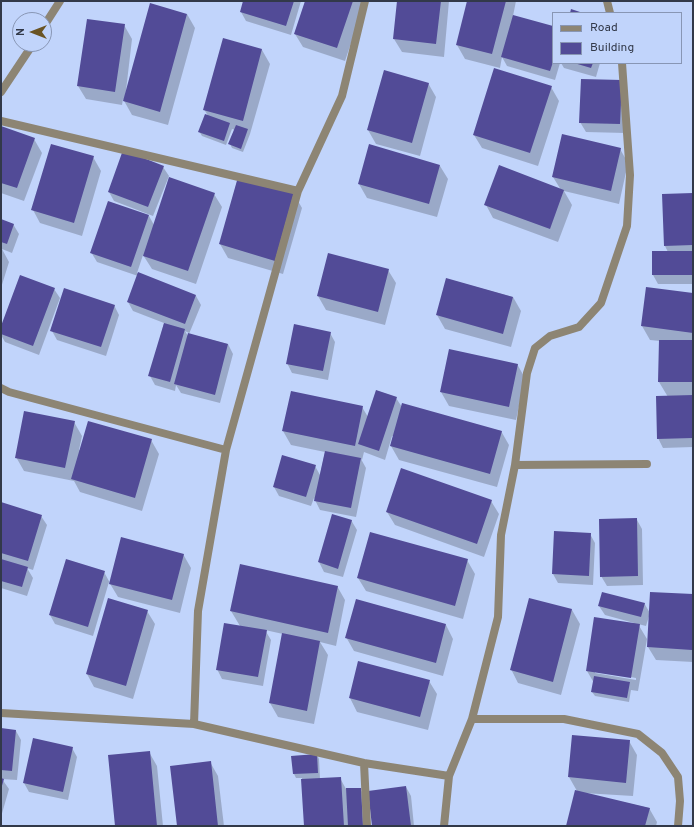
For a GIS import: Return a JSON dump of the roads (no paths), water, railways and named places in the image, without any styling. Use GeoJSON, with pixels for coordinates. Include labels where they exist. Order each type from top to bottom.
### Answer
{"type":"FeatureCollection","features":[{"type":"Feature","properties":{"kind":"street"},"geometry":{"type":"LineString","coordinates":[[52,14],[60,1]]}},
{"type":"Feature","properties":{"kind":"street"},"geometry":{"type":"LineString","coordinates":[[194,724],[198,611],[226,450],[298,191],[342,96],[365,1]]}},
{"type":"Feature","properties":{"kind":"street"},"geometry":{"type":"LineString","coordinates":[[607,1],[610,12]]}},
{"type":"Feature","properties":{"kind":"street"},"geometry":{"type":"LineString","coordinates":[[1,92],[28,52]]}},
{"type":"Feature","properties":{"kind":"street"},"geometry":{"type":"LineString","coordinates":[[444,826],[449,776],[472,719],[498,617],[501,535],[514,465],[526,373],[535,348],[550,336],[579,327],[601,303],[627,226],[630,176],[622,64]]}},
{"type":"Feature","properties":{"kind":"street"},"geometry":{"type":"LineString","coordinates":[[1,121],[298,191]]}},
{"type":"Feature","properties":{"kind":"street"},"geometry":{"type":"LineString","coordinates":[[1,388],[9,392],[226,450]]}},
{"type":"Feature","properties":{"kind":"street"},"geometry":{"type":"LineString","coordinates":[[514,465],[647,464]]}},
{"type":"Feature","properties":{"kind":"street"},"geometry":{"type":"LineString","coordinates":[[1,713],[194,724],[364,763],[449,776]]}},
{"type":"Feature","properties":{"kind":"street"},"geometry":{"type":"LineString","coordinates":[[472,719],[564,719],[638,734],[662,753],[678,778],[680,801],[678,826]]}},
{"type":"Feature","properties":{"kind":"street"},"geometry":{"type":"LineString","coordinates":[[364,763],[367,826]]}}]}
